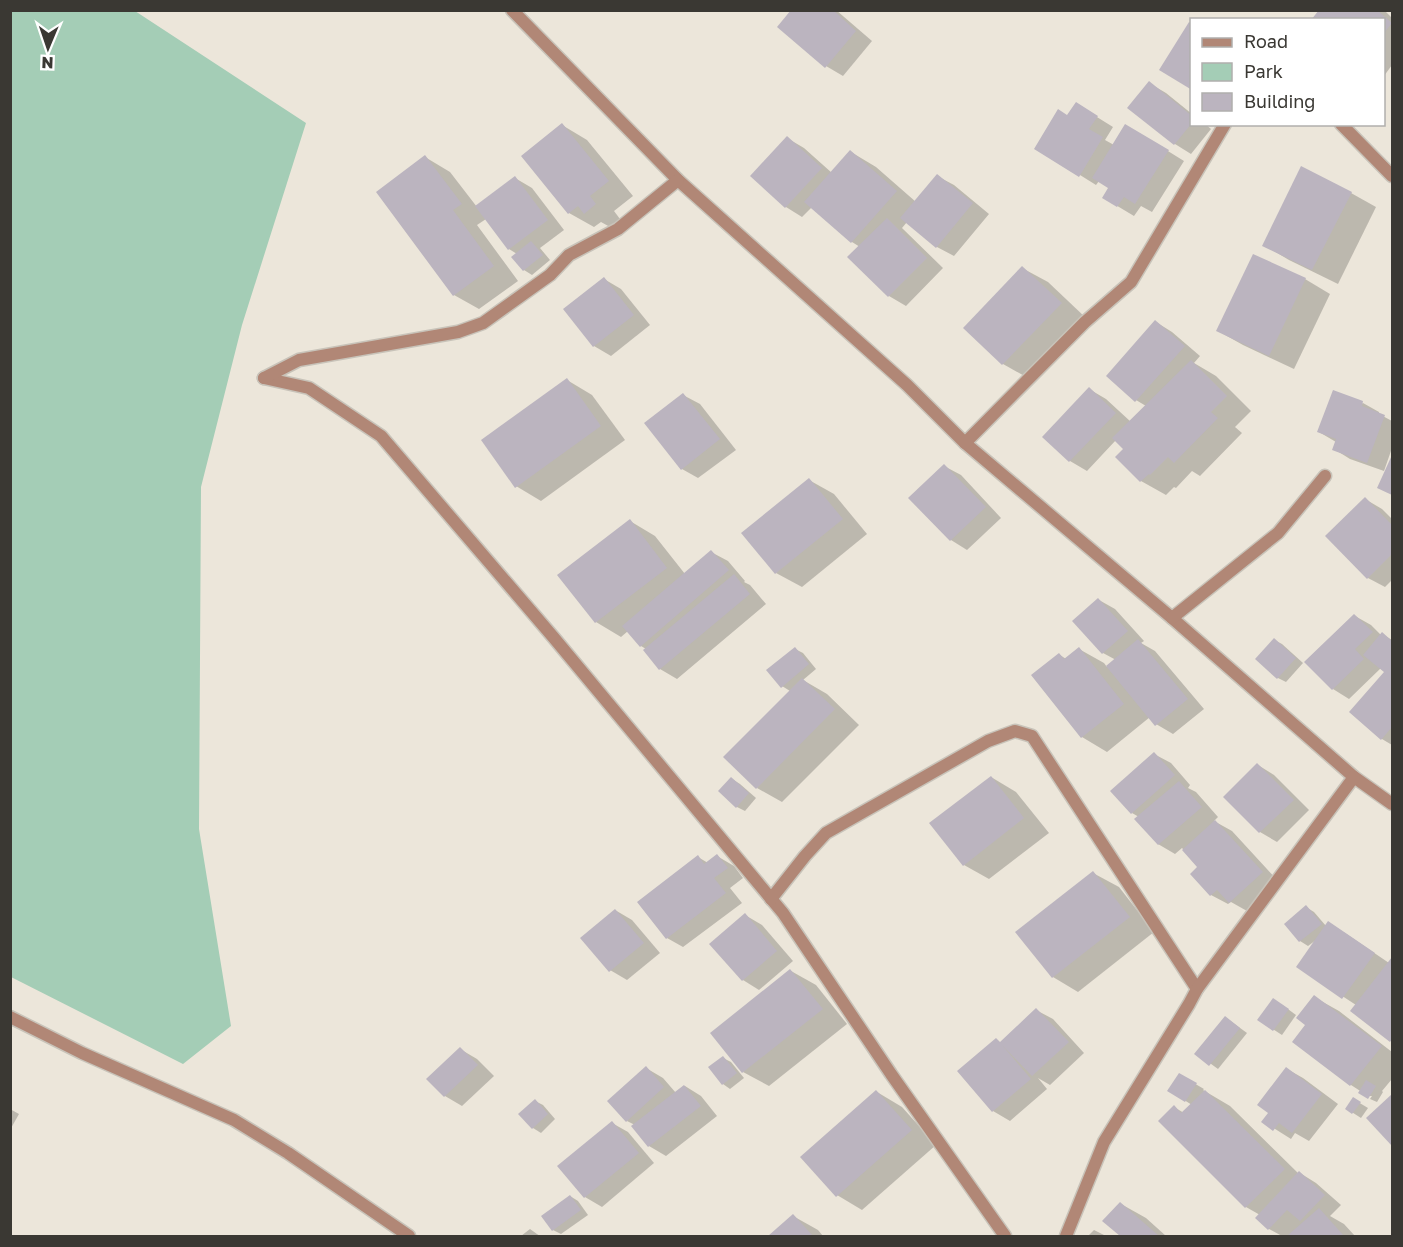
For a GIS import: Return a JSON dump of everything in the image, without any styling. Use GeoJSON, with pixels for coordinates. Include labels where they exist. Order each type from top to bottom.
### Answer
{"type":"FeatureCollection","features":[{"type":"Feature","properties":{"kind":"street"},"geometry":{"type":"LineString","coordinates":[[512,10],[678,180],[907,385],[965,443],[1172,618],[1354,777],[1392,804]]}},
{"type":"Feature","properties":{"kind":"street"},"geometry":{"type":"LineString","coordinates":[[965,443],[1085,322],[1131,282],[1224,126]]}},
{"type":"Feature","properties":{"kind":"street"},"geometry":{"type":"LineString","coordinates":[[1343,126],[1392,176]]}},
{"type":"Feature","properties":{"kind":"street"},"geometry":{"type":"LineString","coordinates":[[678,180],[618,229],[569,255],[550,275],[483,323],[458,332],[299,360],[264,378],[309,388],[381,436],[554,638],[783,913],[898,1084],[1005,1236]]}},
{"type":"Feature","properties":{"kind":"street"},"geometry":{"type":"LineString","coordinates":[[1172,618],[1278,533],[1325,476]]}},
{"type":"Feature","properties":{"kind":"street"},"geometry":{"type":"LineString","coordinates":[[771,899],[826,833],[988,741],[1015,731],[1032,736],[1197,989]]}},
{"type":"Feature","properties":{"kind":"street"},"geometry":{"type":"LineString","coordinates":[[1066,1236],[1104,1142],[1197,989],[1354,777]]}},
{"type":"Feature","properties":{"kind":"street"},"geometry":{"type":"LineString","coordinates":[[10,1017],[82,1053],[234,1120],[288,1153],[409,1236]]}},
{"type":"Feature","properties":{"kind":"green space"},"geometry":{"type":"Polygon","coordinates":[[[10,11],[135,11],[306,123],[242,325],[201,487],[199,829],[231,1026],[183,1064],[11,977],[10,11]]]}},
{"type":"Feature","properties":{"kind":"building"},"geometry":{"type":"Polygon","coordinates":[[[791,10],[833,10],[856,31],[825,68],[777,27],[791,10]]]}},
{"type":"Feature","properties":{"kind":"building"},"geometry":{"type":"Polygon","coordinates":[[[1319,10],[1377,10],[1392,23],[1385,32],[1385,18],[1313,18],[1319,10]]]}},
{"type":"Feature","properties":{"kind":"building"},"geometry":{"type":"Polygon","coordinates":[[[1189,22],[1190,89],[1159,70],[1189,22]]]}},
{"type":"Feature","properties":{"kind":"building"},"geometry":{"type":"Polygon","coordinates":[[[1149,81],[1190,114],[1190,125],[1174,145],[1127,108],[1149,81]]]}},
{"type":"Feature","properties":{"kind":"building"},"geometry":{"type":"Polygon","coordinates":[[[1076,102],[1098,116],[1089,129],[1103,137],[1079,177],[1034,149],[1058,109],[1067,115],[1076,102]]]}},
{"type":"Feature","properties":{"kind":"building"},"geometry":{"type":"Polygon","coordinates":[[[562,123],[609,181],[590,196],[596,204],[584,214],[578,206],[568,214],[521,156],[562,123]]]}},
{"type":"Feature","properties":{"kind":"building"},"geometry":{"type":"Polygon","coordinates":[[[1125,124],[1169,150],[1135,204],[1124,197],[1117,207],[1102,198],[1108,188],[1092,178],[1125,124]]]}},
{"type":"Feature","properties":{"kind":"building"},"geometry":{"type":"Polygon","coordinates":[[[787,136],[822,168],[785,208],[750,176],[787,136]]]}},
{"type":"Feature","properties":{"kind":"building"},"geometry":{"type":"Polygon","coordinates":[[[850,150],[897,191],[851,243],[804,202],[850,150]]]}},
{"type":"Feature","properties":{"kind":"building"},"geometry":{"type":"Polygon","coordinates":[[[425,155],[462,204],[453,210],[494,266],[453,296],[376,192],[425,155]]]}},
{"type":"Feature","properties":{"kind":"building"},"geometry":{"type":"Polygon","coordinates":[[[1301,166],[1352,192],[1312,270],[1262,246],[1301,166]]]}},
{"type":"Feature","properties":{"kind":"building"},"geometry":{"type":"Polygon","coordinates":[[[937,174],[973,203],[936,248],[900,218],[937,174]]]}},
{"type":"Feature","properties":{"kind":"building"},"geometry":{"type":"Polygon","coordinates":[[[515,176],[548,220],[508,250],[475,206],[515,176]]]}},
{"type":"Feature","properties":{"kind":"building"},"geometry":{"type":"Polygon","coordinates":[[[887,218],[927,258],[888,297],[847,257],[887,218]]]}},
{"type":"Feature","properties":{"kind":"building"},"geometry":{"type":"Polygon","coordinates":[[[531,241],[543,255],[523,271],[511,257],[531,241]]]}},
{"type":"Feature","properties":{"kind":"building"},"geometry":{"type":"Polygon","coordinates":[[[1253,254],[1306,278],[1269,356],[1216,331],[1253,254]]]}},
{"type":"Feature","properties":{"kind":"building"},"geometry":{"type":"Polygon","coordinates":[[[1022,266],[1062,303],[1002,365],[963,328],[1022,266]]]}},
{"type":"Feature","properties":{"kind":"building"},"geometry":{"type":"Polygon","coordinates":[[[604,277],[634,315],[593,347],[563,309],[604,277]]]}},
{"type":"Feature","properties":{"kind":"building"},"geometry":{"type":"Polygon","coordinates":[[[1155,320],[1185,346],[1135,402],[1106,376],[1155,320]]]}},
{"type":"Feature","properties":{"kind":"building"},"geometry":{"type":"Polygon","coordinates":[[[1191,360],[1227,396],[1211,412],[1218,418],[1174,463],[1168,457],[1140,482],[1115,457],[1123,449],[1112,438],[1191,360]]]}},
{"type":"Feature","properties":{"kind":"building"},"geometry":{"type":"Polygon","coordinates":[[[567,378],[601,426],[515,488],[481,440],[567,378]]]}},
{"type":"Feature","properties":{"kind":"building"},"geometry":{"type":"Polygon","coordinates":[[[1089,387],[1116,413],[1069,462],[1042,437],[1089,387]]]}},
{"type":"Feature","properties":{"kind":"building"},"geometry":{"type":"Polygon","coordinates":[[[1333,390],[1363,401],[1362,406],[1385,415],[1367,463],[1332,450],[1336,439],[1317,432],[1333,390]]]}},
{"type":"Feature","properties":{"kind":"building"},"geometry":{"type":"Polygon","coordinates":[[[683,393],[720,439],[681,470],[644,423],[683,393]]]}},
{"type":"Feature","properties":{"kind":"building"},"geometry":{"type":"Polygon","coordinates":[[[1392,455],[1392,495],[1377,488],[1392,455]]]}},
{"type":"Feature","properties":{"kind":"building"},"geometry":{"type":"Polygon","coordinates":[[[944,464],[986,507],[950,541],[908,498],[944,464]]]}},
{"type":"Feature","properties":{"kind":"building"},"geometry":{"type":"Polygon","coordinates":[[[809,478],[843,519],[775,574],[741,533],[809,478]]]}},
{"type":"Feature","properties":{"kind":"building"},"geometry":{"type":"Polygon","coordinates":[[[1365,497],[1392,525],[1392,554],[1367,579],[1325,536],[1365,497]]]}},
{"type":"Feature","properties":{"kind":"building"},"geometry":{"type":"Polygon","coordinates":[[[630,519],[667,568],[595,623],[557,575],[630,519]]]}},
{"type":"Feature","properties":{"kind":"building"},"geometry":{"type":"Polygon","coordinates":[[[711,550],[729,570],[640,647],[622,626],[711,550]]]}},
{"type":"Feature","properties":{"kind":"building"},"geometry":{"type":"Polygon","coordinates":[[[734,574],[750,594],[659,670],[643,650],[734,574]]]}},
{"type":"Feature","properties":{"kind":"building"},"geometry":{"type":"Polygon","coordinates":[[[1098,598],[1128,631],[1102,654],[1072,621],[1098,598]]]}},
{"type":"Feature","properties":{"kind":"building"},"geometry":{"type":"Polygon","coordinates":[[[1354,614],[1373,632],[1355,649],[1364,659],[1332,690],[1304,662],[1354,614]]]}},
{"type":"Feature","properties":{"kind":"building"},"geometry":{"type":"Polygon","coordinates":[[[1382,632],[1392,641],[1392,727],[1381,740],[1349,712],[1384,672],[1363,655],[1382,632]]]}},
{"type":"Feature","properties":{"kind":"building"},"geometry":{"type":"Polygon","coordinates":[[[1274,638],[1296,658],[1277,679],[1255,659],[1274,638]]]}},
{"type":"Feature","properties":{"kind":"building"},"geometry":{"type":"Polygon","coordinates":[[[1138,639],[1188,699],[1155,726],[1106,666],[1138,639]]]}},
{"type":"Feature","properties":{"kind":"building"},"geometry":{"type":"Polygon","coordinates":[[[795,647],[809,664],[781,688],[766,670],[795,647]]]}},
{"type":"Feature","properties":{"kind":"building"},"geometry":{"type":"Polygon","coordinates":[[[1079,647],[1124,704],[1081,738],[1031,675],[1059,653],[1064,659],[1079,647]]]}},
{"type":"Feature","properties":{"kind":"building"},"geometry":{"type":"Polygon","coordinates":[[[802,678],[835,709],[756,789],[723,757],[802,678]]]}},
{"type":"Feature","properties":{"kind":"building"},"geometry":{"type":"Polygon","coordinates":[[[1154,752],[1175,775],[1131,814],[1110,791],[1154,752]]]}},
{"type":"Feature","properties":{"kind":"building"},"geometry":{"type":"Polygon","coordinates":[[[1257,763],[1294,800],[1259,833],[1223,797],[1257,763]]]}},
{"type":"Feature","properties":{"kind":"building"},"geometry":{"type":"Polygon","coordinates":[[[991,776],[1024,818],[963,866],[929,823],[991,776]]]}},
{"type":"Feature","properties":{"kind":"building"},"geometry":{"type":"Polygon","coordinates":[[[731,777],[749,793],[736,808],[718,791],[731,777]]]}},
{"type":"Feature","properties":{"kind":"building"},"geometry":{"type":"Polygon","coordinates":[[[1179,781],[1202,807],[1158,845],[1134,819],[1179,781]]]}},
{"type":"Feature","properties":{"kind":"building"},"geometry":{"type":"Polygon","coordinates":[[[1215,820],[1263,872],[1229,903],[1217,890],[1210,896],[1190,874],[1197,867],[1182,850],[1215,820]]]}},
{"type":"Feature","properties":{"kind":"building"},"geometry":{"type":"Polygon","coordinates":[[[717,854],[728,868],[714,878],[726,893],[666,939],[637,902],[698,855],[704,864],[717,854]]]}},
{"type":"Feature","properties":{"kind":"building"},"geometry":{"type":"Polygon","coordinates":[[[1093,871],[1130,917],[1052,978],[1015,932],[1093,871]]]}},
{"type":"Feature","properties":{"kind":"building"},"geometry":{"type":"Polygon","coordinates":[[[1306,905],[1322,924],[1299,942],[1284,924],[1306,905]]]}},
{"type":"Feature","properties":{"kind":"building"},"geometry":{"type":"Polygon","coordinates":[[[615,909],[644,943],[609,972],[580,938],[615,909]]]}},
{"type":"Feature","properties":{"kind":"building"},"geometry":{"type":"Polygon","coordinates":[[[745,913],[777,951],[742,981],[709,944],[745,913]]]}},
{"type":"Feature","properties":{"kind":"building"},"geometry":{"type":"Polygon","coordinates":[[[1328,921],[1375,953],[1342,999],[1296,967],[1328,921]]]}},
{"type":"Feature","properties":{"kind":"building"},"geometry":{"type":"Polygon","coordinates":[[[1392,957],[1392,1039],[1390,1042],[1350,1011],[1392,957]]]}},
{"type":"Feature","properties":{"kind":"building"},"geometry":{"type":"Polygon","coordinates":[[[790,969],[823,1009],[742,1073],[710,1033],[790,969]]]}},
{"type":"Feature","properties":{"kind":"building"},"geometry":{"type":"Polygon","coordinates":[[[1314,995],[1382,1046],[1350,1086],[1292,1042],[1305,1025],[1296,1018],[1314,995]]]}},
{"type":"Feature","properties":{"kind":"building"},"geometry":{"type":"Polygon","coordinates":[[[1273,998],[1289,1009],[1273,1031],[1257,1020],[1273,998]]]}},
{"type":"Feature","properties":{"kind":"building"},"geometry":{"type":"Polygon","coordinates":[[[1036,1008],[1069,1042],[1032,1076],[1002,1045],[1031,1079],[992,1112],[957,1071],[996,1038],[1000,1042],[1036,1008]]]}},
{"type":"Feature","properties":{"kind":"building"},"geometry":{"type":"Polygon","coordinates":[[[1225,1016],[1240,1028],[1209,1066],[1194,1054],[1225,1016]]]}},
{"type":"Feature","properties":{"kind":"building"},"geometry":{"type":"Polygon","coordinates":[[[460,1047],[478,1065],[444,1097],[426,1079],[460,1047]]]}},
{"type":"Feature","properties":{"kind":"building"},"geometry":{"type":"Polygon","coordinates":[[[723,1056],[737,1073],[722,1085],[708,1067],[723,1056]]]}},
{"type":"Feature","properties":{"kind":"building"},"geometry":{"type":"Polygon","coordinates":[[[646,1066],[664,1087],[626,1122],[607,1101],[646,1066]]]}},
{"type":"Feature","properties":{"kind":"building"},"geometry":{"type":"Polygon","coordinates":[[[1286,1067],[1322,1094],[1292,1133],[1279,1123],[1273,1131],[1261,1122],[1268,1113],[1257,1105],[1286,1067]]]}},
{"type":"Feature","properties":{"kind":"building"},"geometry":{"type":"Polygon","coordinates":[[[1179,1073],[1197,1083],[1185,1102],[1167,1091],[1179,1073]]]}},
{"type":"Feature","properties":{"kind":"building"},"geometry":{"type":"Polygon","coordinates":[[[1366,1080],[1376,1086],[1368,1099],[1358,1093],[1366,1080]]]}},
{"type":"Feature","properties":{"kind":"building"},"geometry":{"type":"Polygon","coordinates":[[[684,1085],[701,1106],[648,1147],[631,1126],[684,1085]]]}},
{"type":"Feature","properties":{"kind":"building"},"geometry":{"type":"Polygon","coordinates":[[[876,1090],[912,1130],[836,1197],[800,1157],[876,1090]]]}},
{"type":"Feature","properties":{"kind":"building"},"geometry":{"type":"Polygon","coordinates":[[[1205,1090],[1285,1169],[1245,1208],[1158,1121],[1174,1105],[1181,1113],[1205,1090]]]}},
{"type":"Feature","properties":{"kind":"building"},"geometry":{"type":"Polygon","coordinates":[[[1392,1094],[1392,1146],[1366,1118],[1392,1094]]]}},
{"type":"Feature","properties":{"kind":"building"},"geometry":{"type":"Polygon","coordinates":[[[1353,1097],[1361,1102],[1352,1114],[1345,1109],[1353,1097]]]}},
{"type":"Feature","properties":{"kind":"building"},"geometry":{"type":"Polygon","coordinates":[[[535,1099],[548,1114],[532,1129],[518,1114],[535,1099]]]}},
{"type":"Feature","properties":{"kind":"building"},"geometry":{"type":"Polygon","coordinates":[[[612,1121],[639,1153],[584,1198],[557,1166],[612,1121]]]}},
{"type":"Feature","properties":{"kind":"building"},"geometry":{"type":"Polygon","coordinates":[[[1299,1171],[1325,1195],[1300,1221],[1287,1210],[1268,1230],[1255,1218],[1299,1171]]]}},
{"type":"Feature","properties":{"kind":"building"},"geometry":{"type":"Polygon","coordinates":[[[570,1195],[581,1210],[552,1231],[541,1216],[570,1195]]]}},
{"type":"Feature","properties":{"kind":"building"},"geometry":{"type":"Polygon","coordinates":[[[1120,1202],[1159,1236],[1120,1236],[1102,1221],[1120,1202]]]}},
{"type":"Feature","properties":{"kind":"building"},"geometry":{"type":"Polygon","coordinates":[[[1319,1208],[1344,1236],[1287,1236],[1319,1208]]]}},
{"type":"Feature","properties":{"kind":"building"},"geometry":{"type":"Polygon","coordinates":[[[793,1214],[813,1236],[768,1236],[793,1214]]]}}]}
